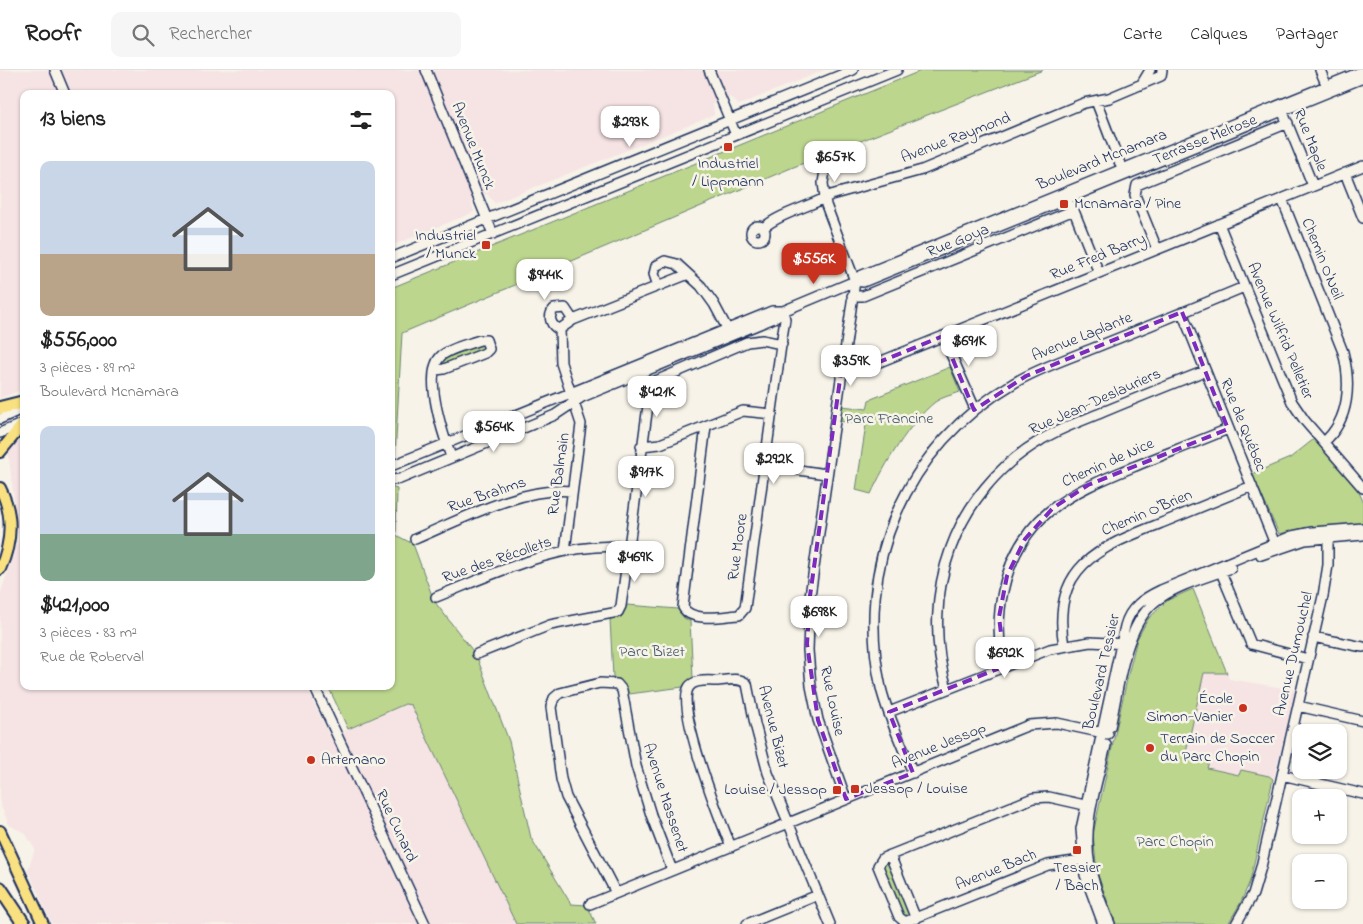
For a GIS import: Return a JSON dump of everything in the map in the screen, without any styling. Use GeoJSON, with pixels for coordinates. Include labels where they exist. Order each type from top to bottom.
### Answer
{"type":"FeatureCollection","features":[{"type":"Feature","properties":{"kind":"highway"},"geometry":{"type":"LineString","coordinates":[[0,408],[20,403]]}},
{"type":"Feature","properties":{"kind":"highway"},"geometry":{"type":"LineString","coordinates":[[0,888],[24,924]]}},
{"type":"Feature","properties":{"kind":"main road"},"geometry":{"type":"LineString","coordinates":[[0,452],[20,427]]}},
{"type":"Feature","properties":{"kind":"main road"},"geometry":{"type":"LineString","coordinates":[[0,488],[8,507],[10,531],[7,550],[0,569]]}},
{"type":"Feature","properties":{"kind":"main road"},"geometry":{"type":"LineString","coordinates":[[0,831],[43,924]]}},
{"type":"Feature","properties":{"kind":"street"},"geometry":{"type":"LineString","coordinates":[[56,70],[64,90]]}},
{"type":"Feature","properties":{"kind":"street","name":"Avenue Munck"},"geometry":{"type":"LineString","coordinates":[[426,70],[493,234]]}},
{"type":"Feature","properties":{"kind":"street"},"geometry":{"type":"LineString","coordinates":[[710,70],[736,135]]}},
{"type":"Feature","properties":{"kind":"street"},"geometry":{"type":"LineString","coordinates":[[395,256],[853,70]]}},
{"type":"Feature","properties":{"kind":"street"},"geometry":{"type":"LineString","coordinates":[[395,273],[897,70]]}},
{"type":"Feature","properties":{"kind":"street"},"geometry":{"type":"LineString","coordinates":[[1141,85],[1150,70]]}},
{"type":"Feature","properties":{"kind":"street","name":"Avenue Raymond"},"geometry":{"type":"LineString","coordinates":[[762,228],[831,195],[922,170],[1084,104],[1141,85],[1162,76],[1162,70]]}},
{"type":"Feature","properties":{"kind":"street"},"geometry":{"type":"LineString","coordinates":[[1320,70],[1328,89]]}},
{"type":"Feature","properties":{"kind":"street","name":"Boulevard Mcnamara"},"geometry":{"type":"LineString","coordinates":[[1328,89],[1363,71]]}},
{"type":"Feature","properties":{"kind":"street","name":"Boulevard Mcnamara"},"geometry":{"type":"LineString","coordinates":[[395,464],[446,443],[582,396],[772,312],[783,311],[855,281],[863,282],[1067,195],[1328,89],[1363,78]]}},
{"type":"Feature","properties":{"kind":"street"},"geometry":{"type":"LineString","coordinates":[[1096,101],[1122,169]]}},
{"type":"Feature","properties":{"kind":"street","name":"Boulevard Mcnamara"},"geometry":{"type":"LineString","coordinates":[[1067,195],[1122,169],[1281,108]]}},
{"type":"Feature","properties":{"kind":"street","name":"Rue Maple"},"geometry":{"type":"LineString","coordinates":[[1281,108],[1313,186]]}},
{"type":"Feature","properties":{"kind":"street","name":"Terrasse Melrose"},"geometry":{"type":"LineString","coordinates":[[1157,249],[1135,195],[1135,188],[1140,183],[1288,123]]}},
{"type":"Feature","properties":{"kind":"street"},"geometry":{"type":"LineString","coordinates":[[826,165],[823,183],[824,199],[855,281]]}},
{"type":"Feature","properties":{"kind":"street","name":"Rue Fred Barry"},"geometry":{"type":"LineString","coordinates":[[842,365],[858,367],[872,364],[1363,166]]}},
{"type":"Feature","properties":{"kind":"street"},"geometry":{"type":"LineString","coordinates":[[1345,173],[1363,218]]}},
{"type":"Feature","properties":{"kind":"street"},"geometry":{"type":"LineString","coordinates":[[1067,195],[1099,273]]}},
{"type":"Feature","properties":{"kind":"street","name":"Chemin O'Neil"},"geometry":{"type":"LineString","coordinates":[[1282,199],[1343,352],[1347,368],[1348,391],[1343,413],[1335,430],[1324,442]]}},
{"type":"Feature","properties":{"kind":"street","name":"Rue Goya"},"geometry":{"type":"LineString","coordinates":[[852,296],[864,296],[1074,210]]}},
{"type":"Feature","properties":{"kind":"street","name":"Avenue Wilfrid Pelletier"},"geometry":{"type":"LineString","coordinates":[[1219,224],[1289,396],[1301,416],[1362,483]]}},
{"type":"Feature","properties":{"kind":"street"},"geometry":{"type":"LineString","coordinates":[[658,286],[655,270],[663,262],[674,263],[708,295],[735,346]]}},
{"type":"Feature","properties":{"kind":"street"},"geometry":{"type":"LineString","coordinates":[[560,330],[563,325],[573,320],[686,275]]}},
{"type":"Feature","properties":{"kind":"street","name":"Rue Louise"},"geometry":{"type":"LineString","coordinates":[[846,800],[818,720],[808,663],[808,611],[855,281]]}},
{"type":"Feature","properties":{"kind":"street","name":"Avenue Laplante"},"geometry":{"type":"LineString","coordinates":[[913,773],[889,712],[880,682],[873,632],[876,586],[884,548],[900,506],[920,469],[941,442],[975,409],[1026,376],[1244,287]]}},
{"type":"Feature","properties":{"kind":"street","name":"Rue Balmain"},"geometry":{"type":"LineString","coordinates":[[566,552],[581,427],[561,363],[560,330],[554,327],[550,321],[554,309],[565,308],[573,320]]}},
{"type":"Feature","properties":{"kind":"street","name":"Rue Moore"},"geometry":{"type":"LineString","coordinates":[[706,426],[683,607],[687,613],[695,616],[739,615],[744,611],[782,344],[785,319],[783,311]]}},
{"type":"Feature","properties":{"kind":"street","name":"Rue de Québec"},"geometry":{"type":"LineString","coordinates":[[1182,312],[1276,546]]}},
{"type":"Feature","properties":{"kind":"street"},"geometry":{"type":"LineString","coordinates":[[943,336],[975,409]]}},
{"type":"Feature","properties":{"kind":"street"},"geometry":{"type":"LineString","coordinates":[[436,370],[444,370],[484,353],[488,350],[489,344],[486,340],[480,340],[444,354],[439,360],[436,370],[435,402],[451,457]]}},
{"type":"Feature","properties":{"kind":"street"},"geometry":{"type":"LineString","coordinates":[[477,654],[550,625],[576,619],[614,614],[619,611],[641,446],[652,382],[735,346],[758,340],[782,344]]}},
{"type":"Feature","properties":{"kind":"street","name":"Rue Jean-Deslauriers"},"geometry":{"type":"LineString","coordinates":[[947,689],[937,638],[940,582],[955,536],[968,511],[984,488],[1014,458],[1049,435],[1205,371]]}},
{"type":"Feature","properties":{"kind":"street","name":"Boulevard Mcnamara"},"geometry":{"type":"LineString","coordinates":[[395,480],[555,415],[573,398]]}},
{"type":"Feature","properties":{"kind":"street"},"geometry":{"type":"LineString","coordinates":[[0,419],[20,410]]}},
{"type":"Feature","properties":{"kind":"street"},"geometry":{"type":"LineString","coordinates":[[641,446],[657,445],[746,410],[772,414]]}},
{"type":"Feature","properties":{"kind":"street"},"geometry":{"type":"LineString","coordinates":[[0,433],[20,424]]}},
{"type":"Feature","properties":{"kind":"street","name":"Chemin de Nice"},"geometry":{"type":"LineString","coordinates":[[1005,666],[999,624],[1003,590],[1018,551],[1038,522],[1058,503],[1081,488],[1228,429]]}},
{"type":"Feature","properties":{"kind":"street"},"geometry":{"type":"LineString","coordinates":[[765,465],[826,474]]}},
{"type":"Feature","properties":{"kind":"street","name":"Chemin O'Brien"},"geometry":{"type":"LineString","coordinates":[[1064,646],[1062,622],[1066,595],[1078,571],[1093,555],[1116,541],[1252,486]]}},
{"type":"Feature","properties":{"kind":"street","name":"Rue Brahms"},"geometry":{"type":"LineString","coordinates":[[415,539],[523,497],[551,491],[572,490]]}},
{"type":"Feature","properties":{"kind":"street","name":"Boulevard Tessier"},"geometry":{"type":"LineString","coordinates":[[1104,922],[1086,859],[1081,830],[1089,806],[1126,643],[1127,618],[1135,606],[1144,599],[1166,588],[1276,546],[1363,528]]}},
{"type":"Feature","properties":{"kind":"street","name":"Boulevard Tessier"},"geometry":{"type":"LineString","coordinates":[[1328,535],[1363,535]]}},
{"type":"Feature","properties":{"kind":"street","name":"Avenue Dumouchel"},"geometry":{"type":"LineString","coordinates":[[1236,924],[1249,902],[1256,883],[1282,775],[1325,583],[1328,535]]}},
{"type":"Feature","properties":{"kind":"street","name":"Rue des Récollets"},"geometry":{"type":"LineString","coordinates":[[436,597],[517,565],[566,552],[601,546],[628,547]]}},
{"type":"Feature","properties":{"kind":"street","name":"Boulevard Tessier"},"geometry":{"type":"LineString","coordinates":[[1126,643],[1139,618],[1157,600],[1276,546]]}},
{"type":"Feature","properties":{"kind":"street"},"geometry":{"type":"LineString","coordinates":[[1221,572],[1250,642],[1256,647],[1308,659]]}},
{"type":"Feature","properties":{"kind":"street"},"geometry":{"type":"LineString","coordinates":[[1313,637],[1363,647]]}},
{"type":"Feature","properties":{"kind":"street"},"geometry":{"type":"LineString","coordinates":[[889,712],[1035,654],[1064,646],[1096,642],[1126,643]]}},
{"type":"Feature","properties":{"kind":"street","name":"Avenue Bizet"},"geometry":{"type":"LineString","coordinates":[[731,847],[708,789],[694,739],[686,694],[688,688],[694,683],[740,680],[747,684],[764,758],[788,822]]}},
{"type":"Feature","properties":{"kind":"street","name":"Avenue Massenet"},"geometry":{"type":"LineString","coordinates":[[616,894],[574,815],[564,791],[551,707],[554,698],[560,693],[606,682],[613,682],[620,686],[623,692],[628,732],[640,780],[672,870]]}},
{"type":"Feature","properties":{"kind":"street","name":"Rue Cunard"},"geometry":{"type":"LineString","coordinates":[[316,690],[425,924]]}},
{"type":"Feature","properties":{"kind":"street"},"geometry":{"type":"LineString","coordinates":[[1298,706],[1363,722]]}},
{"type":"Feature","properties":{"kind":"street","name":"Avenue Jessop"},"geometry":{"type":"LineString","coordinates":[[590,904],[788,822],[1038,723],[1057,723],[1106,734]]}},
{"type":"Feature","properties":{"kind":"street"},"geometry":{"type":"LineString","coordinates":[[1282,775],[1363,794]]}},
{"type":"Feature","properties":{"kind":"street"},"geometry":{"type":"LineString","coordinates":[[890,856],[916,919],[905,922],[899,917],[878,866],[881,859],[1033,798],[1049,797],[1089,806]]}},
{"type":"Feature","properties":{"kind":"street"},"geometry":{"type":"LineString","coordinates":[[788,822],[830,924]]}},
{"type":"Feature","properties":{"kind":"street","name":"Avenue Bach"},"geometry":{"type":"LineString","coordinates":[[916,919],[1044,867],[1086,859]]}},
{"type":"Feature","properties":{"kind":"street"},"geometry":{"type":"LineString","coordinates":[[747,924],[818,895]]}},
{"type":"Feature","properties":{"kind":"highlighted area"},"geometry":{"type":"Polygon","coordinates":[[[1182,312],[1228,429],[1088,485],[1053,508],[1025,539],[1007,576],[999,617],[1005,666],[889,712],[913,773],[846,799],[818,720],[807,644],[810,596],[842,365],[872,365],[943,336],[974,410],[1026,376],[1182,312]]]}},
{"type":"Feature","properties":{"kind":"shaded area"},"geometry":{"type":"Polygon","coordinates":[[[0,70],[824,70],[739,105],[730,97],[713,104],[714,115],[495,203],[487,194],[471,202],[474,212],[395,244],[395,90],[20,90],[20,390],[0,398],[0,70]]]}},
{"type":"Feature","properties":{"kind":"shaded area"},"geometry":{"type":"Polygon","coordinates":[[[20,441],[20,690],[308,690],[330,737],[410,703],[516,924],[52,924],[28,870],[35,849],[25,833],[9,825],[0,803],[0,595],[19,538],[8,450],[20,441]]]}},
{"type":"Feature","properties":{"kind":"shaded area","name":"École Simon-Vanier"},"geometry":{"type":"Polygon","coordinates":[[[1204,673],[1227,673],[1229,679],[1295,690],[1274,778],[1241,770],[1240,775],[1207,768],[1208,762],[1185,757],[1204,673]]]}},
{"type":"Feature","properties":{"kind":"green space"},"geometry":{"type":"Polygon","coordinates":[[[923,70],[1043,70],[791,168],[402,333],[395,456],[395,286],[923,70]]]}},
{"type":"Feature","properties":{"kind":"green space"},"geometry":{"type":"Polygon","coordinates":[[[483,343],[485,349],[443,366],[441,365],[441,361],[448,356],[449,358],[449,356],[483,343]]]}},
{"type":"Feature","properties":{"kind":"green space","name":"Parc Francine"},"geometry":{"type":"Polygon","coordinates":[[[950,367],[960,392],[935,402],[916,421],[890,457],[871,494],[856,490],[866,425],[839,421],[842,406],[867,409],[869,400],[950,367]]]}},
{"type":"Feature","properties":{"kind":"green space"},"geometry":{"type":"Polygon","coordinates":[[[1314,439],[1357,488],[1363,501],[1363,523],[1304,528],[1279,534],[1252,474],[1290,458],[1314,439]]]}},
{"type":"Feature","properties":{"kind":"green space"},"geometry":{"type":"Polygon","coordinates":[[[395,488],[397,489],[396,535],[413,544],[434,601],[476,655],[509,741],[531,838],[571,904],[587,905],[596,924],[516,924],[411,705],[405,704],[348,729],[330,690],[395,690],[395,488]]]}},
{"type":"Feature","properties":{"kind":"green space","name":"Parc Chopin"},"geometry":{"type":"Polygon","coordinates":[[[1193,589],[1227,673],[1204,673],[1185,757],[1209,762],[1207,768],[1239,775],[1241,770],[1269,776],[1273,779],[1250,881],[1241,902],[1228,924],[1116,924],[1097,873],[1093,834],[1128,675],[1137,639],[1148,619],[1168,600],[1193,589]]]}},
{"type":"Feature","properties":{"kind":"green space","name":"Parc Bizet"},"geometry":{"type":"Polygon","coordinates":[[[627,605],[678,609],[684,618],[690,621],[693,678],[683,687],[629,694],[622,682],[613,677],[610,619],[622,616],[627,605]]]}},
{"type":"Feature","properties":{"kind":"green space"},"geometry":{"type":"Polygon","coordinates":[[[888,862],[910,914],[906,918],[903,916],[883,868],[884,863],[888,862]]]}},
{"type":"Feature","properties":{"kind":"place","name":"Industriel / Lippmann"},"geometry":{"type":"Point","coordinates":[728,147]}},
{"type":"Feature","properties":{"kind":"place","name":"Mcnamara / Pine"},"geometry":{"type":"Point","coordinates":[1064,204]}},
{"type":"Feature","properties":{"kind":"place","name":"Industriel / Munck"},"geometry":{"type":"Point","coordinates":[486,245]}},
{"type":"Feature","properties":{"kind":"place","name":"École Simon-Vanier"},"geometry":{"type":"Point","coordinates":[1243,708]}},
{"type":"Feature","properties":{"kind":"place","name":"Terrain de Soccer du Parc Chopin"},"geometry":{"type":"Point","coordinates":[1150,748]}},
{"type":"Feature","properties":{"kind":"place","name":"Artemano"},"geometry":{"type":"Point","coordinates":[311,760]}},
{"type":"Feature","properties":{"kind":"place","name":"Jessop / Louise"},"geometry":{"type":"Point","coordinates":[855,789]}},
{"type":"Feature","properties":{"kind":"place","name":"Louise / Jessop"},"geometry":{"type":"Point","coordinates":[837,790]}},
{"type":"Feature","properties":{"kind":"place","name":"Tessier / Bach"},"geometry":{"type":"Point","coordinates":[1077,850]}}]}
